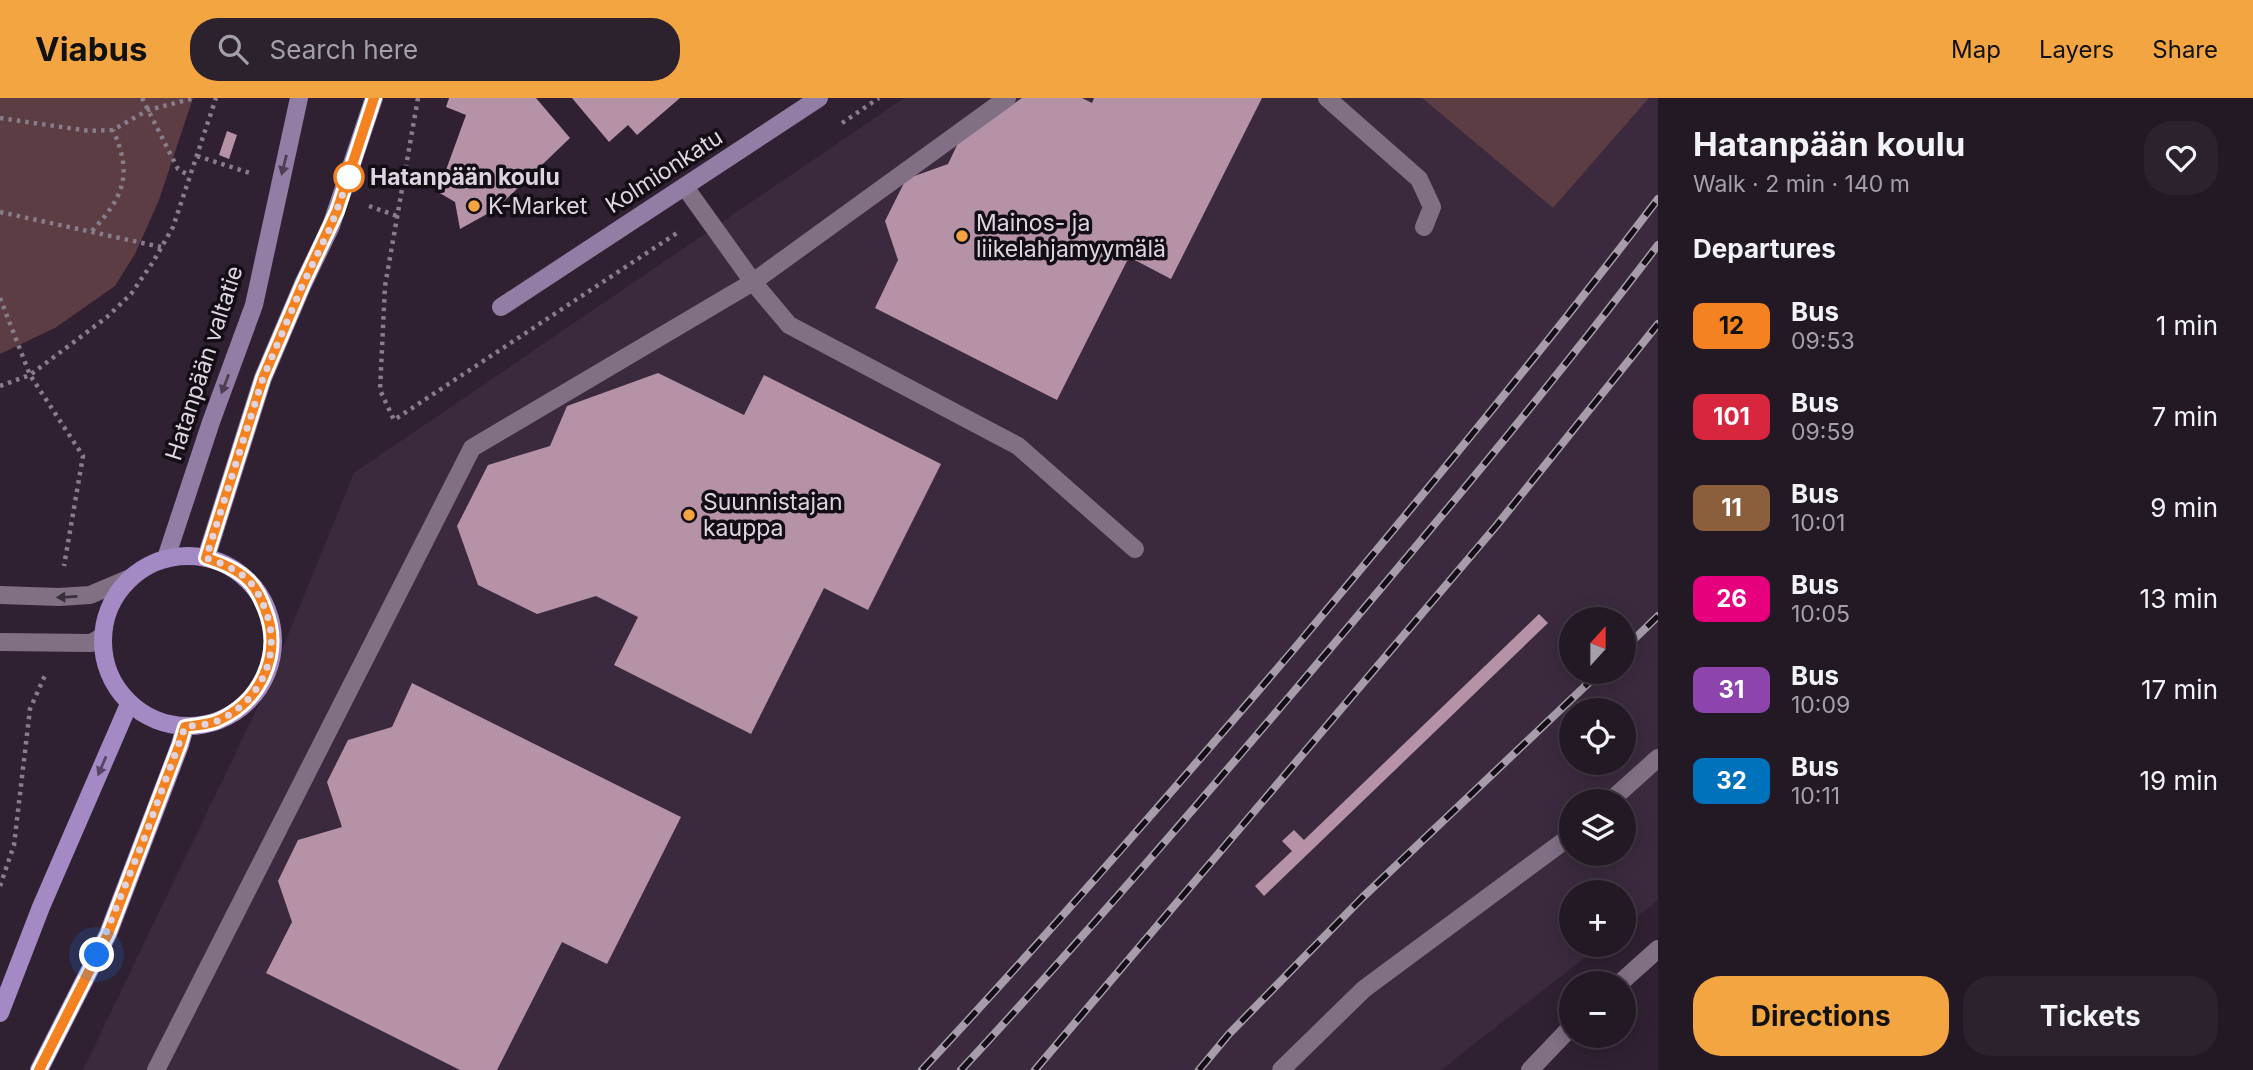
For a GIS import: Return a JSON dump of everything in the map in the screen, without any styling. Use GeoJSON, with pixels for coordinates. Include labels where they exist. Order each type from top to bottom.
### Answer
{"type":"FeatureCollection","features":[{"type":"Feature","properties":{"kind":"main road","name":"Hatanpään valtatie"},"geometry":{"type":"LineString","coordinates":[[166,558],[211,422],[254,305],[299,98]]}},
{"type":"Feature","properties":{"kind":"main road"},"geometry":{"type":"LineString","coordinates":[[206,558],[263,378],[331,226],[374,98]]}},
{"type":"Feature","properties":{"kind":"main road","name":"Kolmionkatu"},"geometry":{"type":"LineString","coordinates":[[500,307],[819,98]]}},
{"type":"Feature","properties":{"kind":"main road"},"geometry":{"type":"LineString","coordinates":[[186,555],[206,558],[237,571],[259,595],[271,623],[272,654],[262,683],[242,707],[215,722],[185,727],[155,720],[129,704],[108,673],[102,637],[110,604],[130,578],[166,558],[186,555]]}},
{"type":"Feature","properties":{"kind":"main road"},"geometry":{"type":"LineString","coordinates":[[0,1013],[41,907],[129,704]]}},
{"type":"Feature","properties":{"kind":"main road"},"geometry":{"type":"LineString","coordinates":[[39,1070],[108,934],[185,727]]}},
{"type":"Feature","properties":{"kind":"street"},"geometry":{"type":"LineString","coordinates":[[156,1070],[472,448],[753,282],[1007,98]]}},
{"type":"Feature","properties":{"kind":"street"},"geometry":{"type":"LineString","coordinates":[[1327,98],[1419,179],[1432,207],[1424,227]]}},
{"type":"Feature","properties":{"kind":"street"},"geometry":{"type":"LineString","coordinates":[[685,187],[753,282],[789,325],[1018,446],[1135,549]]}},
{"type":"Feature","properties":{"kind":"street"},"geometry":{"type":"LineString","coordinates":[[0,595],[90,595],[130,578]]}},
{"type":"Feature","properties":{"kind":"street"},"geometry":{"type":"LineString","coordinates":[[0,642],[59,644],[91,642],[102,637]]}},
{"type":"Feature","properties":{"kind":"street"},"geometry":{"type":"LineString","coordinates":[[1623,789],[1658,758]]}},
{"type":"Feature","properties":{"kind":"street"},"geometry":{"type":"LineString","coordinates":[[1281,1070],[1364,989],[1559,845]]}},
{"type":"Feature","properties":{"kind":"street"},"geometry":{"type":"LineString","coordinates":[[1633,971],[1658,949]]}},
{"type":"Feature","properties":{"kind":"street"},"geometry":{"type":"LineString","coordinates":[[1530,1070],[1559,1040]]}},
{"type":"Feature","properties":{"kind":"path"},"geometry":{"type":"LineString","coordinates":[[142,98],[178,169],[190,176]]}},
{"type":"Feature","properties":{"kind":"path"},"geometry":{"type":"LineString","coordinates":[[0,118],[89,131],[113,130],[148,110],[195,98]]}},
{"type":"Feature","properties":{"kind":"path"},"geometry":{"type":"LineString","coordinates":[[0,386],[30,375],[107,317],[131,294],[173,227],[215,98]]}},
{"type":"Feature","properties":{"kind":"path"},"geometry":{"type":"LineString","coordinates":[[394,420],[380,390],[385,286],[418,98]]}},
{"type":"Feature","properties":{"kind":"path"},"geometry":{"type":"LineString","coordinates":[[91,232],[111,209],[124,178],[122,151],[113,130]]}},
{"type":"Feature","properties":{"kind":"path"},"geometry":{"type":"LineString","coordinates":[[197,156],[225,166]]}},
{"type":"Feature","properties":{"kind":"path"},"geometry":{"type":"LineString","coordinates":[[0,212],[161,247]]}},
{"type":"Feature","properties":{"kind":"path"},"geometry":{"type":"LineString","coordinates":[[0,298],[30,375]]}},
{"type":"Feature","properties":{"kind":"shaded area"},"geometry":{"type":"Polygon","coordinates":[[[0,98],[193,98],[159,200],[135,254],[115,286],[55,328],[0,354],[0,98]]]}},
{"type":"Feature","properties":{"kind":"shaded area"},"geometry":{"type":"Polygon","coordinates":[[[904,98],[1422,98],[1553,208],[1649,98],[1658,98],[1658,900],[1636,917],[1636,880],[1559,880],[1559,957],[1586,957],[1568,971],[1559,971],[1559,978],[1441,1070],[83,1070],[264,694],[354,473],[904,98]]]}},
{"type":"Feature","properties":{"kind":"shaded area"},"geometry":{"type":"Polygon","coordinates":[[[1422,98],[1649,98],[1553,208],[1422,98]]]}},
{"type":"Feature","properties":{"kind":"building"},"geometry":{"type":"Polygon","coordinates":[[[449,98],[536,98],[570,138],[496,209],[460,229],[455,202],[438,192],[466,115],[446,107],[449,98]]]}},
{"type":"Feature","properties":{"kind":"building"},"geometry":{"type":"Polygon","coordinates":[[[572,98],[680,98],[637,135],[628,125],[609,142],[572,98]]]}},
{"type":"Feature","properties":{"kind":"building"},"geometry":{"type":"Polygon","coordinates":[[[1022,98],[1082,98],[1092,103],[1094,98],[1262,98],[1171,279],[1129,257],[1057,400],[875,308],[898,260],[885,221],[906,179],[948,164],[959,141],[1022,98]]]}},
{"type":"Feature","properties":{"kind":"building"},"geometry":{"type":"Polygon","coordinates":[[[227,131],[237,135],[229,159],[219,155],[227,131]]]}},
{"type":"Feature","properties":{"kind":"building"},"geometry":{"type":"Polygon","coordinates":[[[658,373],[744,415],[764,375],[941,464],[868,610],[824,588],[751,734],[614,665],[638,617],[596,596],[537,614],[478,585],[457,526],[488,465],[550,446],[567,406],[658,373]]]}},
{"type":"Feature","properties":{"kind":"building"},"geometry":{"type":"Polygon","coordinates":[[[1539,614],[1548,623],[1264,896],[1255,886],[1292,851],[1282,841],[1294,830],[1304,840],[1539,614]]]}},
{"type":"Feature","properties":{"kind":"building"},"geometry":{"type":"Polygon","coordinates":[[[412,683],[681,817],[607,964],[562,942],[497,1070],[460,1070],[266,973],[292,922],[278,881],[298,840],[342,827],[327,782],[348,740],[392,727],[412,683]]]}},
{"type":"Feature","properties":{"kind":"railway"},"geometry":{"type":"LineString","coordinates":[[922,1070],[1111,861],[1294,649],[1524,370],[1658,199]]}},
{"type":"Feature","properties":{"kind":"railway"},"geometry":{"type":"LineString","coordinates":[[961,1070],[1218,781],[1347,629],[1527,412],[1658,245]]}},
{"type":"Feature","properties":{"kind":"railway"},"geometry":{"type":"LineString","coordinates":[[1035,1070],[1497,525],[1658,324]]}},
{"type":"Feature","properties":{"kind":"railway"},"geometry":{"type":"LineString","coordinates":[[1636,637],[1658,616]]}},
{"type":"Feature","properties":{"kind":"railway"},"geometry":{"type":"LineString","coordinates":[[1199,1070],[1229,1034],[1363,897],[1587,684]]}},
{"type":"Feature","properties":{"kind":"bus line","name":"12"},"geometry":{"type":"LineString","coordinates":[[39,1070],[108,934],[185,727],[215,722],[242,707],[262,683],[272,654],[271,623],[259,595],[237,571],[206,558],[263,378],[337,211],[374,98]]}},
{"type":"Feature","properties":{"kind":"place","name":"Hatanpään koulu"},"geometry":{"type":"Point","coordinates":[349,177]}},
{"type":"Feature","properties":{"kind":"place","name":"K-Market"},"geometry":{"type":"Point","coordinates":[474,206]}},
{"type":"Feature","properties":{"kind":"place","name":"Mainos- ja liikelahjamyymälä"},"geometry":{"type":"Point","coordinates":[962,236]}},
{"type":"Feature","properties":{"kind":"place","name":"Suunnistajan kauppa"},"geometry":{"type":"Point","coordinates":[689,515]}},
{"type":"Feature","properties":{"kind":"route"},"geometry":{"type":"LineString","coordinates":[[97,955],[108,934],[185,727],[215,722],[242,707],[262,683],[272,654],[271,623],[259,595],[237,571],[206,558],[263,378],[331,226],[350,174],[349,177]]}}]}
